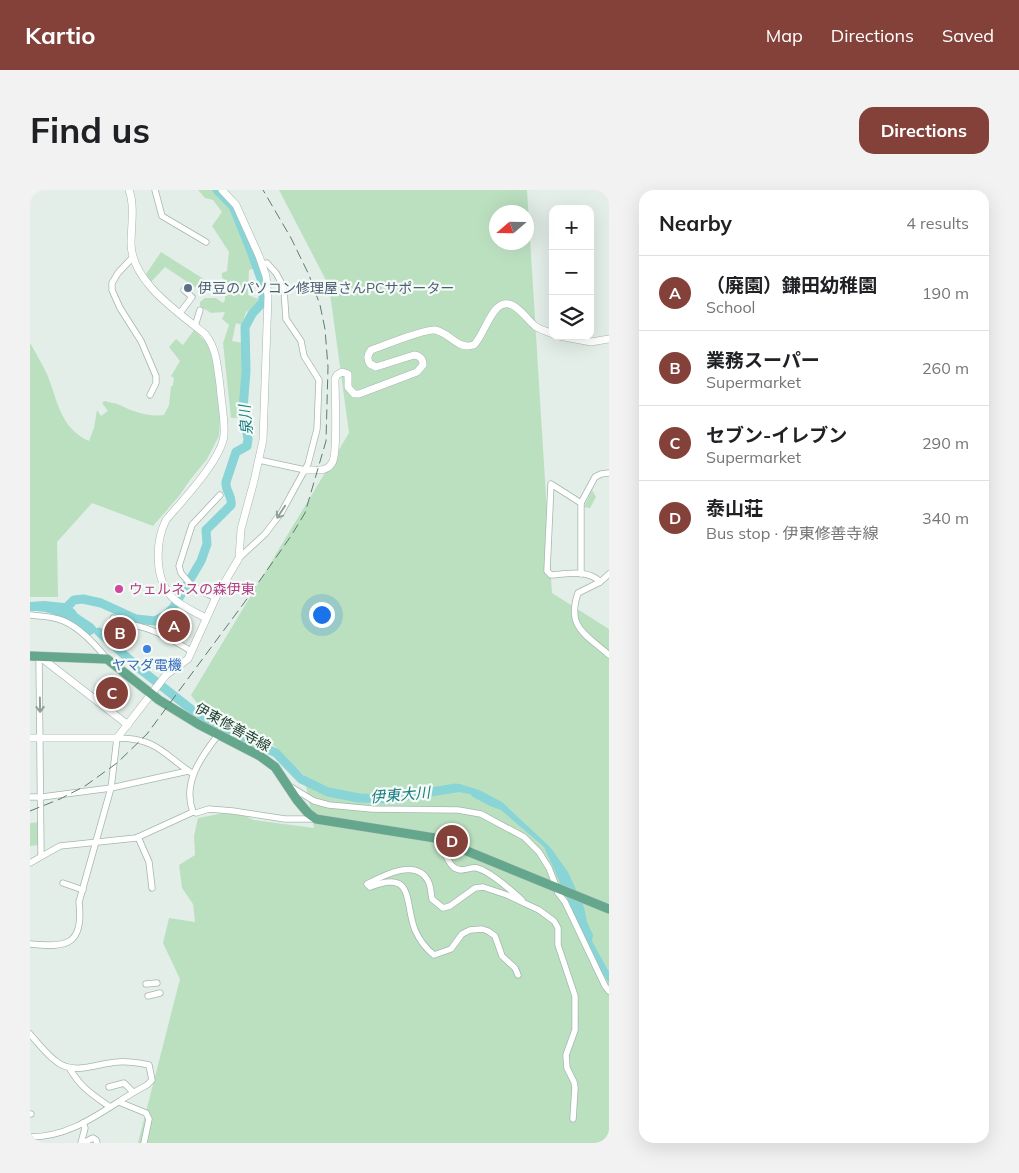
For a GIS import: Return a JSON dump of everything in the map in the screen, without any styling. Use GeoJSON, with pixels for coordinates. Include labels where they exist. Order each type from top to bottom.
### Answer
{"type":"FeatureCollection","features":[{"type":"Feature","properties":{"kind":"main road"},"geometry":{"type":"LineString","coordinates":[[34,656],[107,659]]}},
{"type":"Feature","properties":{"kind":"main road","name":"伊東修善寺線"},"geometry":{"type":"LineString","coordinates":[[107,659],[198,724],[260,756],[275,767],[308,813],[316,819]]}},
{"type":"Feature","properties":{"kind":"main road"},"geometry":{"type":"LineString","coordinates":[[316,819],[435,838],[609,908]]}},
{"type":"Feature","properties":{"kind":"street"},"geometry":{"type":"LineString","coordinates":[[129,190],[131,203],[131,246],[136,264],[145,280],[208,338],[214,350],[217,365],[224,435],[221,447],[212,463],[166,520],[162,528],[158,554],[164,584],[173,598],[206,618]]}},
{"type":"Feature","properties":{"kind":"street"},"geometry":{"type":"LineString","coordinates":[[155,190],[162,216],[206,242]]}},
{"type":"Feature","properties":{"kind":"street"},"geometry":{"type":"LineString","coordinates":[[222,190],[236,205],[262,264],[266,276],[268,297],[263,440],[241,529],[239,558]]}},
{"type":"Feature","properties":{"kind":"street"},"geometry":{"type":"LineString","coordinates":[[133,257],[118,273],[112,284],[112,290],[120,308],[141,341],[156,376],[156,383],[150,395]]}},
{"type":"Feature","properties":{"kind":"street"},"geometry":{"type":"LineString","coordinates":[[30,944],[61,945],[72,938],[79,929],[81,918],[80,902],[110,788],[117,738],[166,675],[188,659],[216,598],[239,558],[266,534],[281,513],[310,459],[317,429],[320,388],[318,380],[304,356],[301,342],[286,319],[285,295],[281,282],[267,263],[262,264]]}},
{"type":"Feature","properties":{"kind":"street"},"geometry":{"type":"LineString","coordinates":[[180,313],[192,298],[184,290]]}},
{"type":"Feature","properties":{"kind":"street"},"geometry":{"type":"LineString","coordinates":[[259,460],[305,470],[327,468],[333,462],[336,454],[335,379],[337,375],[342,372],[348,374],[348,387],[354,394],[359,394],[417,372],[423,365],[422,358],[414,355],[376,367],[370,364],[368,360],[371,350],[433,330],[448,336],[461,346],[474,345],[497,308],[504,304],[516,307],[536,327],[549,332]]}},
{"type":"Feature","properties":{"kind":"street"},"geometry":{"type":"LineString","coordinates":[[195,326],[200,310]]}},
{"type":"Feature","properties":{"kind":"street"},"geometry":{"type":"LineString","coordinates":[[580,340],[591,342],[609,339]]}},
{"type":"Feature","properties":{"kind":"street"},"geometry":{"type":"LineString","coordinates":[[581,574],[582,503],[595,477],[609,473]]}},
{"type":"Feature","properties":{"kind":"street"},"geometry":{"type":"LineString","coordinates":[[582,503],[551,484],[547,571],[550,575],[593,575],[600,582]]}},
{"type":"Feature","properties":{"kind":"street"},"geometry":{"type":"LineString","coordinates":[[216,598],[192,586],[185,580],[180,573],[179,566],[192,525],[220,495]]}},
{"type":"Feature","properties":{"kind":"street"},"geometry":{"type":"LineString","coordinates":[[609,574],[600,582],[578,593],[574,608],[578,628],[609,654]]}},
{"type":"Feature","properties":{"kind":"street"},"geometry":{"type":"LineString","coordinates":[[30,615],[58,618],[97,646],[107,659]]}},
{"type":"Feature","properties":{"kind":"street"},"geometry":{"type":"LineString","coordinates":[[113,618],[129,625],[148,629],[191,651]]}},
{"type":"Feature","properties":{"kind":"street"},"geometry":{"type":"LineString","coordinates":[[34,656],[128,724]]}},
{"type":"Feature","properties":{"kind":"street"},"geometry":{"type":"LineString","coordinates":[[34,656],[40,738],[41,855]]}},
{"type":"Feature","properties":{"kind":"street"},"geometry":{"type":"LineString","coordinates":[[193,812],[190,798],[191,772],[218,735]]}},
{"type":"Feature","properties":{"kind":"street"},"geometry":{"type":"LineString","coordinates":[[30,738],[132,738],[153,744],[191,772]]}},
{"type":"Feature","properties":{"kind":"street"},"geometry":{"type":"LineString","coordinates":[[30,797],[110,788],[191,772]]}},
{"type":"Feature","properties":{"kind":"street"},"geometry":{"type":"LineString","coordinates":[[286,783],[314,801],[329,805],[372,809],[458,810],[481,814],[524,837],[534,847],[549,868],[604,986],[609,991]]}},
{"type":"Feature","properties":{"kind":"street"},"geometry":{"type":"LineString","coordinates":[[30,863],[41,855],[60,846],[138,837],[193,812],[209,810],[233,811],[285,819],[316,819]]}},
{"type":"Feature","properties":{"kind":"street"},"geometry":{"type":"LineString","coordinates":[[138,837],[149,862],[152,888]]}},
{"type":"Feature","properties":{"kind":"street"},"geometry":{"type":"LineString","coordinates":[[435,838],[437,844],[455,869],[476,868],[488,874],[525,904]]}},
{"type":"Feature","properties":{"kind":"street"},"geometry":{"type":"LineString","coordinates":[[518,975],[515,968],[502,956],[495,936],[482,929],[470,930],[462,934],[451,949],[434,955],[426,949],[415,930],[406,890],[400,884],[390,881],[383,881],[370,887],[367,884],[390,872],[416,870],[422,873],[429,884],[432,899],[443,908],[450,906],[475,888],[482,887],[507,895],[538,910],[554,921],[558,928],[558,945],[575,996],[574,1030],[566,1055],[567,1068],[575,1088],[573,1120]]}},
{"type":"Feature","properties":{"kind":"street"},"geometry":{"type":"LineString","coordinates":[[63,883],[83,890]]}},
{"type":"Feature","properties":{"kind":"street"},"geometry":{"type":"LineString","coordinates":[[146,984],[157,983]]}},
{"type":"Feature","properties":{"kind":"street"},"geometry":{"type":"LineString","coordinates":[[148,996],[160,993]]}},
{"type":"Feature","properties":{"kind":"street"},"geometry":{"type":"LineString","coordinates":[[30,1034],[46,1053],[59,1064],[70,1069],[118,1062],[149,1065],[152,1080],[119,1102],[60,1134],[30,1138]]}},
{"type":"Feature","properties":{"kind":"street"},"geometry":{"type":"LineString","coordinates":[[70,1069],[75,1078],[89,1093],[110,1107]]}},
{"type":"Feature","properties":{"kind":"street"},"geometry":{"type":"LineString","coordinates":[[109,1087],[124,1083],[134,1092]]}},
{"type":"Feature","properties":{"kind":"street"},"geometry":{"type":"LineString","coordinates":[[119,1102],[146,1113],[149,1119],[144,1143]]}},
{"type":"Feature","properties":{"kind":"street"},"geometry":{"type":"LineString","coordinates":[[82,1143],[85,1128],[83,1123]]}},
{"type":"Feature","properties":{"kind":"street"},"geometry":{"type":"LineString","coordinates":[[82,1143],[94,1138],[96,1143]]}},
{"type":"Feature","properties":{"kind":"green space"},"geometry":{"type":"Polygon","coordinates":[[[198,190],[213,190],[231,207],[255,268],[249,270],[248,295],[259,299],[255,307],[246,312],[242,325],[236,323],[232,341],[243,343],[241,407],[243,417],[231,418],[223,343],[229,325],[222,319],[225,312],[211,313],[200,306],[200,302],[205,298],[216,298],[223,303],[225,300],[225,280],[222,278],[222,273],[227,271],[229,252],[212,226],[222,212],[213,200],[205,198],[198,190]]]}},
{"type":"Feature","properties":{"kind":"green space"},"geometry":{"type":"Polygon","coordinates":[[[279,190],[527,190],[528,205],[489,205],[489,250],[531,250],[552,593],[609,629],[609,1143],[138,1143],[180,979],[163,943],[169,918],[195,922],[193,904],[182,888],[179,865],[195,855],[194,836],[198,818],[224,813],[245,816],[254,820],[314,828],[304,775],[273,745],[199,706],[191,695],[349,433],[329,286],[279,190]]]}},
{"type":"Feature","properties":{"kind":"green space"},"geometry":{"type":"Polygon","coordinates":[[[161,252],[213,285],[201,291],[165,267],[151,282],[146,274],[161,252]]]}},
{"type":"Feature","properties":{"kind":"green space"},"geometry":{"type":"Polygon","coordinates":[[[194,330],[208,344],[215,365],[220,420],[219,436],[207,459],[153,526],[92,503],[57,542],[58,597],[30,597],[30,343],[47,374],[61,413],[72,429],[89,441],[94,428],[97,410],[101,416],[108,411],[102,403],[105,401],[142,413],[164,415],[169,405],[171,387],[173,385],[174,378],[171,376],[180,361],[169,347],[176,339],[183,345],[194,330]]]}},
{"type":"Feature","properties":{"kind":"green space"},"geometry":{"type":"Polygon","coordinates":[[[592,490],[596,497],[590,508],[584,507],[592,490]]]}},
{"type":"Feature","properties":{"kind":"green space"},"geometry":{"type":"Polygon","coordinates":[[[42,822],[43,841],[38,841],[38,845],[30,846],[30,823],[42,822]]]}},
{"type":"Feature","properties":{"kind":"water"},"geometry":{"type":"Polygon","coordinates":[[[30,602],[64,603],[74,609],[93,624],[109,643],[96,632],[89,636],[62,618],[47,612],[30,611],[30,602]]]}},
{"type":"Feature","properties":{"kind":"water"},"geometry":{"type":"Polygon","coordinates":[[[460,784],[479,790],[502,802],[550,847],[568,872],[584,907],[587,922],[593,935],[592,941],[609,972],[609,983],[598,967],[544,847],[501,810],[470,794],[441,789],[424,796],[434,788],[460,784]]]}},
{"type":"Feature","properties":{"kind":"waterway","name":"泉川"},"geometry":{"type":"LineString","coordinates":[[64,610],[74,600],[83,599],[101,603],[136,619],[155,621],[166,615],[173,608],[201,561],[207,544],[206,530],[231,505],[226,482],[236,452],[247,446],[248,439],[243,409],[246,371],[245,327],[252,314],[263,302],[263,284],[233,206],[217,190]]}},
{"type":"Feature","properties":{"kind":"waterway","name":"伊東大川"},"geometry":{"type":"LineString","coordinates":[[99,632],[140,669],[201,717],[276,753],[301,779],[328,792],[359,798],[387,799],[456,788]]}},
{"type":"Feature","properties":{"kind":"railway"},"geometry":{"type":"LineString","coordinates":[[30,811],[85,786],[117,763],[147,734],[244,603],[305,513],[326,441],[328,367],[325,329],[320,305],[309,275],[291,238],[263,190]]}},
{"type":"Feature","properties":{"kind":"place","name":"伊豆のパソコン修理屋さんPCサポーター"},"geometry":{"type":"Point","coordinates":[188,288]}},
{"type":"Feature","properties":{"kind":"place","name":"ウェルネスの森伊東"},"geometry":{"type":"Point","coordinates":[119,589]}},
{"type":"Feature","properties":{"kind":"place","name":"（廃園）鎌田幼稚園"},"geometry":{"type":"Point","coordinates":[174,626]}},
{"type":"Feature","properties":{"kind":"place","name":"業務スーパー"},"geometry":{"type":"Point","coordinates":[120,633]}},
{"type":"Feature","properties":{"kind":"place","name":"ヤマダ電機"},"geometry":{"type":"Point","coordinates":[147,649]}},
{"type":"Feature","properties":{"kind":"place","name":"セブン-イレブン"},"geometry":{"type":"Point","coordinates":[112,693]}},
{"type":"Feature","properties":{"kind":"place","name":"泰山荘"},"geometry":{"type":"Point","coordinates":[452,841]}}]}
